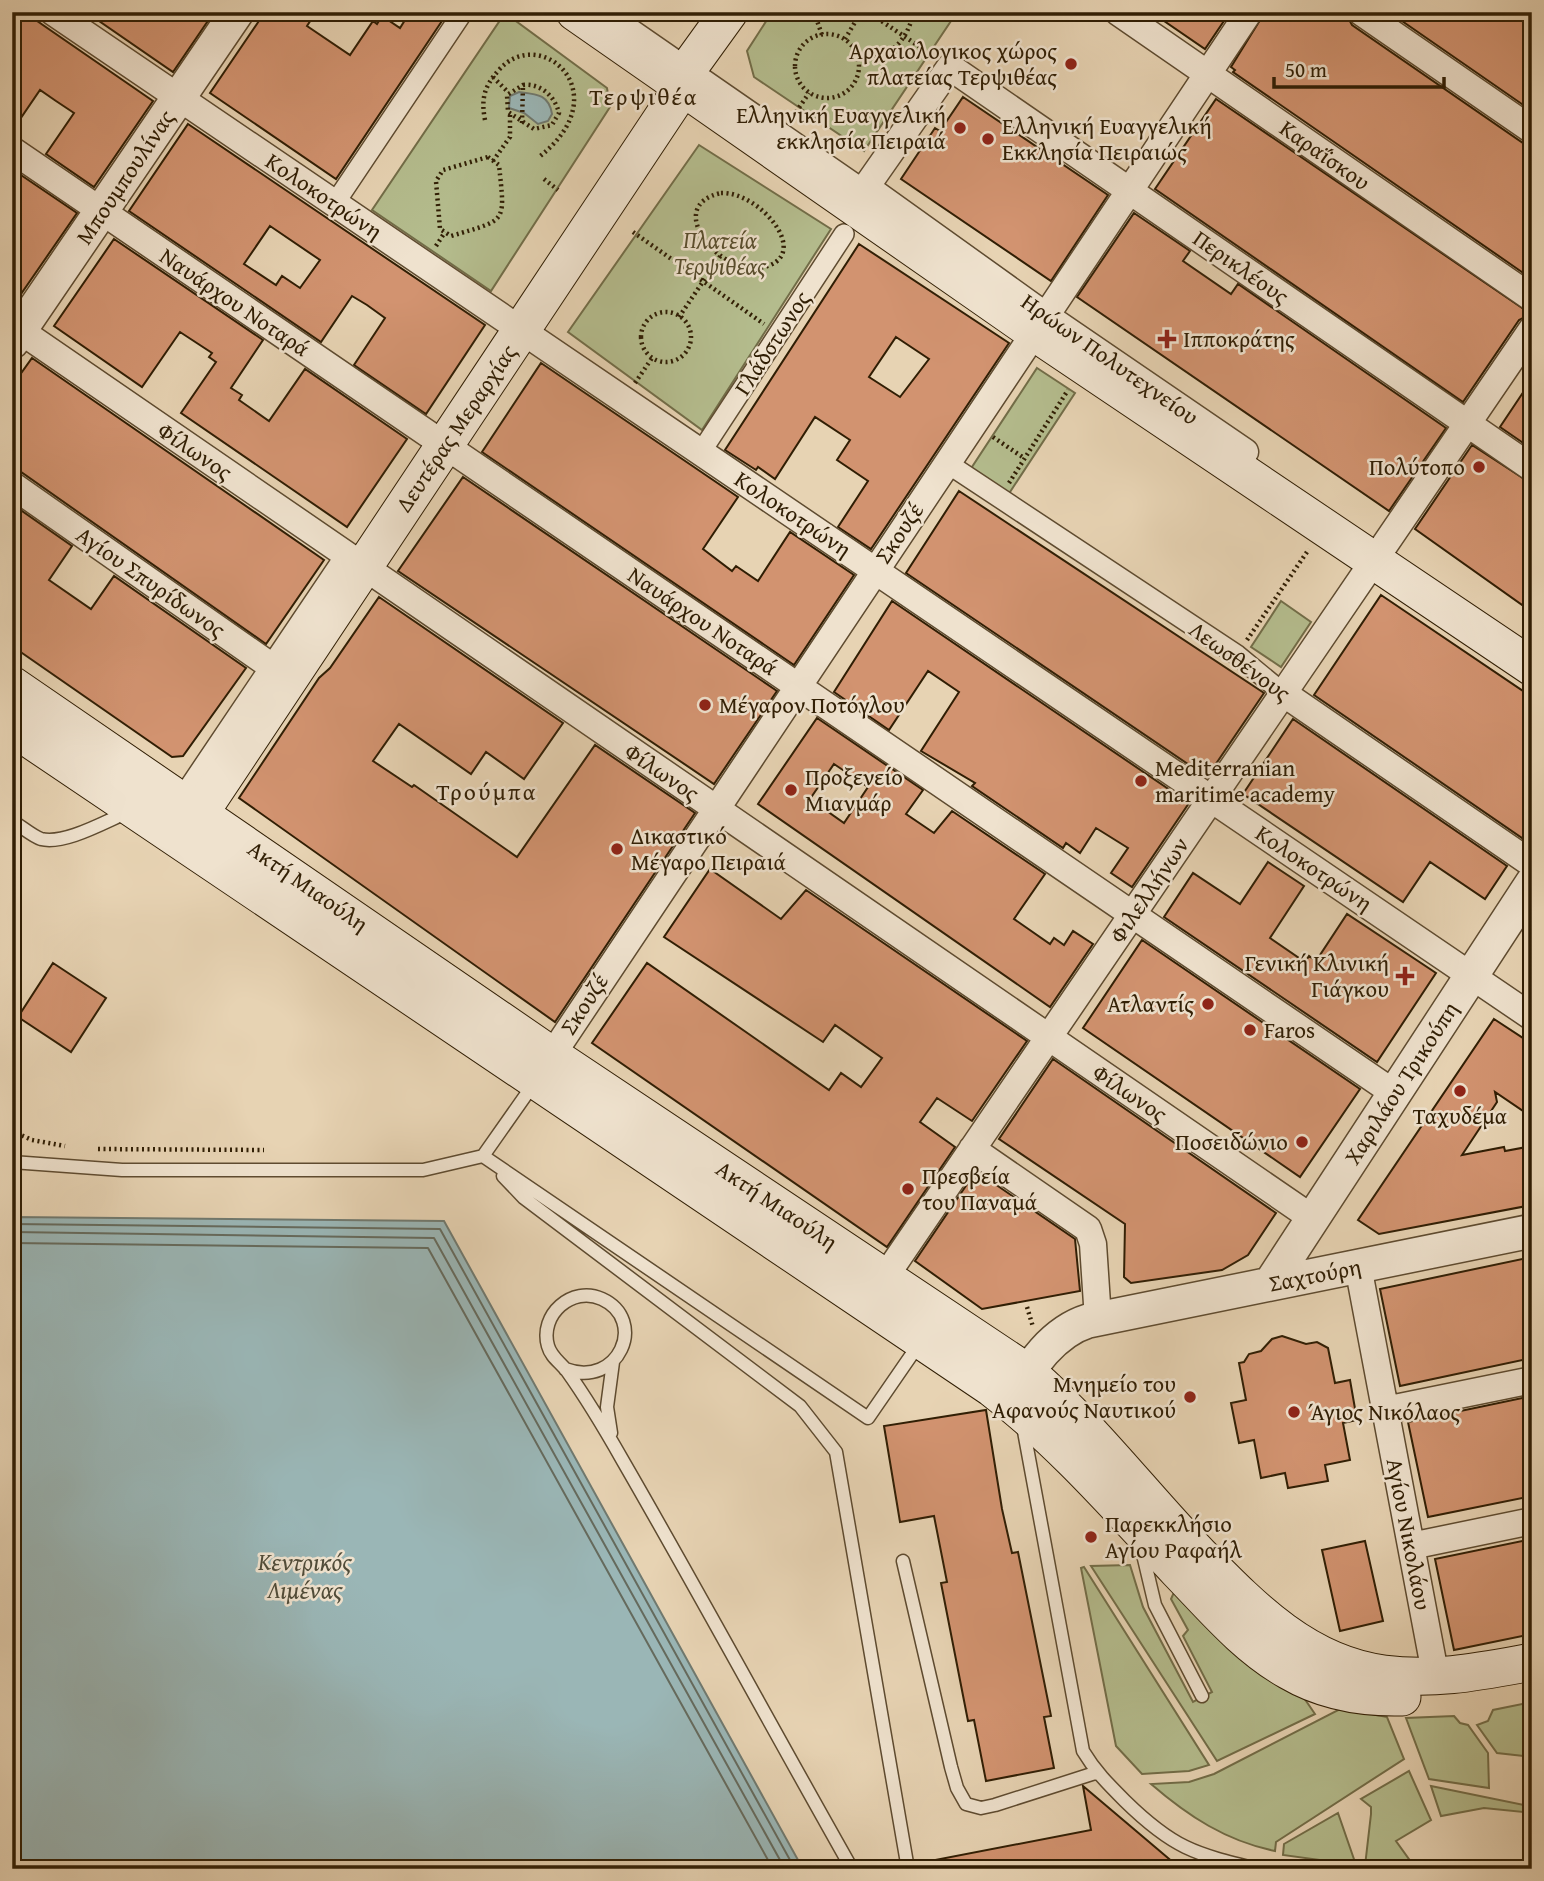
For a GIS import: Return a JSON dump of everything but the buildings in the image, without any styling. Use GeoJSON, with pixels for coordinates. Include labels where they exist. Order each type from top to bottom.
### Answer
{"type":"FeatureCollection","features":[{"type":"Feature","properties":{"kind":"main road"},"geometry":{"type":"LineString","coordinates":[[575,12],[681,77],[854,208],[1040,324]]}},
{"type":"Feature","properties":{"kind":"main road","name":"Δευτέρας Μεραρχίας"},"geometry":{"type":"LineString","coordinates":[[180,820],[282,673],[681,77],[729,12]]}},
{"type":"Feature","properties":{"kind":"main road","name":"Ηρώων Πολυτεχνείου"},"geometry":{"type":"LineString","coordinates":[[1040,324],[1086,364],[1325,526],[1378,554],[1532,667]]}},
{"type":"Feature","properties":{"kind":"main road","name":"Ακτή Μιαούλη"},"geometry":{"type":"LineString","coordinates":[[12,685],[180,820],[543,1068],[921,1341],[1062,1403],[1158,1513],[1231,1588],[1274,1626],[1317,1652],[1360,1669],[1436,1678],[1532,1662]]}},
{"type":"Feature","properties":{"kind":"main road","name":"Ακτή Μιαούλη"},"geometry":{"type":"LineString","coordinates":[[12,727],[132,810],[180,820]]}},
{"type":"Feature","properties":{"kind":"main road","name":"Ακτή Μιαούλη"},"geometry":{"type":"LineString","coordinates":[[543,1068],[885,1277],[1028,1388],[1051,1437],[1237,1633],[1289,1671],[1318,1685],[1361,1695],[1426,1696],[1532,1679]]}},
{"type":"Feature","properties":{"kind":"street","name":"Κολοκοτρώνη"},"geometry":{"type":"LineString","coordinates":[[53,12],[1532,1017]]}},
{"type":"Feature","properties":{"kind":"street","name":"Μπουμπουλίνας"},"geometry":{"type":"LineString","coordinates":[[15,333],[102,211],[237,12]]}},
{"type":"Feature","properties":{"kind":"street"},"geometry":{"type":"LineString","coordinates":[[337,205],[463,12]]}},
{"type":"Feature","properties":{"kind":"street","name":"Καραΐσκου"},"geometry":{"type":"LineString","coordinates":[[1118,12],[1532,298]]}},
{"type":"Feature","properties":{"kind":"street","name":"Σκουζέ"},"geometry":{"type":"LineString","coordinates":[[543,1068],[1249,12]]}},
{"type":"Feature","properties":{"kind":"street"},"geometry":{"type":"LineString","coordinates":[[1361,12],[1532,130]]}},
{"type":"Feature","properties":{"kind":"street","name":"Περικλέους"},"geometry":{"type":"LineString","coordinates":[[950,68],[1532,468]]}},
{"type":"Feature","properties":{"kind":"street","name":"Γλάδστωνος"},"geometry":{"type":"LineString","coordinates":[[701,452],[779,334],[854,208],[950,68]]}},
{"type":"Feature","properties":{"kind":"street","name":"Ναυάρχου Νοταρά"},"geometry":{"type":"LineString","coordinates":[[12,150],[1394,1093]]}},
{"type":"Feature","properties":{"kind":"street","name":"Ηρώων Πολυτεχνείου"},"geometry":{"type":"LineString","coordinates":[[1040,324],[1378,554],[1532,648]]}},
{"type":"Feature","properties":{"kind":"street","name":"Φιλελλήνων"},"geometry":{"type":"LineString","coordinates":[[885,1277],[1532,329]]}},
{"type":"Feature","properties":{"kind":"street","name":"Φίλωνος"},"geometry":{"type":"LineString","coordinates":[[15,333],[356,562],[1312,1218]]}},
{"type":"Feature","properties":{"kind":"street","name":"Λεωσθένους"},"geometry":{"type":"LineString","coordinates":[[947,463],[1237,656],[1283,693],[1532,863]]}},
{"type":"Feature","properties":{"kind":"street","name":"Αγίου Σπυρίδωνος"},"geometry":{"type":"LineString","coordinates":[[12,485],[282,673]]}},
{"type":"Feature","properties":{"kind":"street","name":"Χαριλάου Τρικούπη"},"geometry":{"type":"LineString","coordinates":[[1270,1284],[1532,883]]}},
{"type":"Feature","properties":{"kind":"street"},"geometry":{"type":"LineString","coordinates":[[972,1149],[1087,1228],[1093,1244],[1098,1320]]}},
{"type":"Feature","properties":{"kind":"street","name":"Σαχτούρη"},"geometry":{"type":"LineString","coordinates":[[1028,1388],[1063,1334],[1079,1324],[1532,1231]]}},
{"type":"Feature","properties":{"kind":"street","name":"Αγίου Νικολάου"},"geometry":{"type":"LineString","coordinates":[[1358,1266],[1436,1678]]}},
{"type":"Feature","properties":{"kind":"street"},"geometry":{"type":"LineString","coordinates":[[1385,1410],[1532,1380]]}},
{"type":"Feature","properties":{"kind":"street"},"geometry":{"type":"LineString","coordinates":[[1411,1546],[1532,1521]]}},
{"type":"Feature","properties":{"kind":"lane"},"geometry":{"type":"LineString","coordinates":[[613,12],[681,77]]}},
{"type":"Feature","properties":{"kind":"lane"},"geometry":{"type":"LineString","coordinates":[[337,205],[409,103]]}},
{"type":"Feature","properties":{"kind":"lane"},"geometry":{"type":"LineString","coordinates":[[12,821],[40,838],[50,839],[82,832],[132,810]]}},
{"type":"Feature","properties":{"kind":"lane"},"geometry":{"type":"LineString","coordinates":[[12,1154],[18,1162],[122,1170],[423,1170],[483,1156],[543,1068]]}},
{"type":"Feature","properties":{"kind":"lane"},"geometry":{"type":"LineString","coordinates":[[483,1156],[868,1418],[921,1341]]}},
{"type":"Feature","properties":{"kind":"lane"},"geometry":{"type":"LineString","coordinates":[[483,1156],[524,1198],[800,1406],[836,1452],[908,1869]]}},
{"type":"Feature","properties":{"kind":"lane"},"geometry":{"type":"LineString","coordinates":[[616,1447],[607,1407],[613,1363],[624,1340],[620,1315],[601,1298],[576,1296],[555,1310],[546,1335],[555,1360],[565,1369],[616,1447],[852,1869]]}},
{"type":"Feature","properties":{"kind":"lane"},"geometry":{"type":"LineString","coordinates":[[565,1369],[591,1374],[613,1363]]}},
{"type":"Feature","properties":{"kind":"lane"},"geometry":{"type":"LineString","coordinates":[[1028,1388],[1021,1420],[1083,1751],[1096,1773],[1151,1828],[1171,1841],[1208,1857],[1258,1869]]}},
{"type":"Feature","properties":{"kind":"lane"},"geometry":{"type":"LineString","coordinates":[[1031,1469],[1040,1446],[1051,1437]]}},
{"type":"Feature","properties":{"kind":"lane"},"geometry":{"type":"LineString","coordinates":[[1133,1523],[1156,1605],[1202,1696]]}},
{"type":"Feature","properties":{"kind":"lane"},"geometry":{"type":"LineString","coordinates":[[903,1561],[951,1767],[957,1788],[966,1804],[981,1808],[995,1805],[1096,1773]]}},
{"type":"Feature","properties":{"kind":"path"},"geometry":{"type":"LineString","coordinates":[[814,12],[822,35]]}},
{"type":"Feature","properties":{"kind":"path"},"geometry":{"type":"LineString","coordinates":[[845,39],[861,12]]}},
{"type":"Feature","properties":{"kind":"path"},"geometry":{"type":"LineString","coordinates":[[868,12],[950,68]]}},
{"type":"Feature","properties":{"kind":"path"},"geometry":{"type":"LineString","coordinates":[[858,59],[884,55],[905,37],[913,12]]}},
{"type":"Feature","properties":{"kind":"path"},"geometry":{"type":"LineString","coordinates":[[822,35],[845,39],[858,59],[860,68],[856,81],[849,90],[826,99],[809,93],[802,87],[796,72],[796,56],[803,45],[822,35]]}},
{"type":"Feature","properties":{"kind":"path"},"geometry":{"type":"LineString","coordinates":[[485,120],[482,100],[493,77],[502,66],[530,53],[545,57],[570,77],[575,104],[571,121],[563,136],[539,157]]}},
{"type":"Feature","properties":{"kind":"path"},"geometry":{"type":"LineString","coordinates":[[493,77],[509,92]]}},
{"type":"Feature","properties":{"kind":"path"},"geometry":{"type":"LineString","coordinates":[[522,123],[523,85]]}},
{"type":"Feature","properties":{"kind":"path"},"geometry":{"type":"LineString","coordinates":[[493,161],[510,137],[510,115],[506,104],[509,92],[523,85],[533,85],[546,92],[555,102],[559,113],[552,125],[542,129],[522,123],[510,115]]}},
{"type":"Feature","properties":{"kind":"path"},"geometry":{"type":"LineString","coordinates":[[796,112],[809,93]]}},
{"type":"Feature","properties":{"kind":"path"},"geometry":{"type":"LineString","coordinates":[[488,157],[499,165],[504,212],[496,223],[451,236],[445,232],[440,229],[436,181],[443,170],[488,157]]}},
{"type":"Feature","properties":{"kind":"path"},"geometry":{"type":"LineString","coordinates":[[544,179],[558,190]]}},
{"type":"Feature","properties":{"kind":"path"},"geometry":{"type":"LineString","coordinates":[[721,193],[738,195],[767,212],[779,228],[782,252],[774,263],[750,269],[721,256],[705,242],[698,226],[697,209],[705,198],[721,193]]}},
{"type":"Feature","properties":{"kind":"path"},"geometry":{"type":"LineString","coordinates":[[433,251],[445,232]]}},
{"type":"Feature","properties":{"kind":"path"},"geometry":{"type":"LineString","coordinates":[[633,232],[779,334]]}},
{"type":"Feature","properties":{"kind":"path"},"geometry":{"type":"LineString","coordinates":[[679,317],[721,256]]}},
{"type":"Feature","properties":{"kind":"path"},"geometry":{"type":"LineString","coordinates":[[661,313],[679,317],[690,333],[687,351],[673,361],[652,358],[641,342],[642,328],[647,321],[661,313]]}},
{"type":"Feature","properties":{"kind":"path"},"geometry":{"type":"LineString","coordinates":[[635,383],[652,358]]}},
{"type":"Feature","properties":{"kind":"path"},"geometry":{"type":"LineString","coordinates":[[999,499],[1086,364]]}},
{"type":"Feature","properties":{"kind":"path"},"geometry":{"type":"LineString","coordinates":[[975,420],[992,436],[1024,458]]}},
{"type":"Feature","properties":{"kind":"path"},"geometry":{"type":"LineString","coordinates":[[1237,656],[1325,526]]}},
{"type":"Feature","properties":{"kind":"path"},"geometry":{"type":"LineString","coordinates":[[12,1131],[33,1140],[68,1147]]}},
{"type":"Feature","properties":{"kind":"path"},"geometry":{"type":"LineString","coordinates":[[91,1148],[266,1150]]}},
{"type":"Feature","properties":{"kind":"green space"},"geometry":{"type":"Polygon","coordinates":[[[772,12],[957,12],[864,151],[754,77],[747,51],[772,12]]]}},
{"type":"Feature","properties":{"kind":"green space"},"geometry":{"type":"Polygon","coordinates":[[[505,13],[607,88],[610,107],[491,291],[372,210],[505,13]]]}},
{"type":"Feature","properties":{"kind":"green space","name":"Πλατεία Τερψιθέας"},"geometry":{"type":"Polygon","coordinates":[[[699,145],[831,229],[702,430],[568,332],[699,145]]]}},
{"type":"Feature","properties":{"kind":"green space"},"geometry":{"type":"Polygon","coordinates":[[[1037,368],[1075,393],[1008,495],[970,470],[1037,368]]]}},
{"type":"Feature","properties":{"kind":"green space"},"geometry":{"type":"Polygon","coordinates":[[[1281,601],[1311,622],[1281,667],[1251,647],[1281,601]]]}},
{"type":"Feature","properties":{"kind":"green space"},"geometry":{"type":"Polygon","coordinates":[[[1130,1565],[1143,1607],[1193,1702],[1212,1692],[1183,1636],[1188,1630],[1171,1599],[1175,1590],[1304,1698],[1315,1714],[1217,1761],[1091,1566],[1130,1565]]]}},
{"type":"Feature","properties":{"kind":"green space"},"geometry":{"type":"Polygon","coordinates":[[[1084,1567],[1209,1765],[1189,1771],[1142,1774],[1116,1746],[1081,1568],[1084,1567]]]}},
{"type":"Feature","properties":{"kind":"green space"},"geometry":{"type":"Polygon","coordinates":[[[1532,1702],[1532,1757],[1497,1753],[1477,1725],[1488,1721],[1493,1710],[1532,1702]]]}},
{"type":"Feature","properties":{"kind":"green space"},"geometry":{"type":"Polygon","coordinates":[[[1342,1708],[1387,1717],[1404,1759],[1276,1842],[1275,1851],[1240,1841],[1208,1826],[1151,1784],[1189,1782],[1214,1774],[1342,1708]]]}},
{"type":"Feature","properties":{"kind":"green space"},"geometry":{"type":"Polygon","coordinates":[[[1454,1716],[1460,1723],[1468,1725],[1488,1753],[1489,1788],[1429,1779],[1406,1718],[1454,1716]]]}},
{"type":"Feature","properties":{"kind":"green space"},"geometry":{"type":"Polygon","coordinates":[[[1409,1771],[1431,1820],[1396,1841],[1416,1869],[1365,1866],[1371,1807],[1361,1799],[1409,1771]]]}},
{"type":"Feature","properties":{"kind":"green space"},"geometry":{"type":"Polygon","coordinates":[[[1431,1786],[1524,1805],[1523,1812],[1484,1808],[1441,1816],[1431,1786]]]}},
{"type":"Feature","properties":{"kind":"green space"},"geometry":{"type":"Polygon","coordinates":[[[1338,1813],[1356,1865],[1283,1855],[1284,1844],[1338,1813]]]}},
{"type":"Feature","properties":{"kind":"water"},"geometry":{"type":"Polygon","coordinates":[[[519,92],[536,95],[548,102],[552,114],[548,121],[538,124],[524,113],[509,108],[510,96],[519,92]]]}},
{"type":"Feature","properties":{"kind":"water","name":"Κεντρικός Λιμένας"},"geometry":{"type":"Polygon","coordinates":[[[12,1217],[444,1221],[803,1869],[12,1869],[12,1217]]]}},
{"type":"Feature","properties":{"kind":"place","name":"Αρχαιολογικος χώρος πλατείας Τερψιθέας"},"geometry":{"type":"Point","coordinates":[1071,64]}},
{"type":"Feature","properties":{"kind":"place","name":"Ελληνική Ευαγγελική εκκλησία Πειραιά"},"geometry":{"type":"Point","coordinates":[960,128]}},
{"type":"Feature","properties":{"kind":"place","name":"Ελληνική Ευαγγελική Εκκλησία Πειραιώς"},"geometry":{"type":"Point","coordinates":[988,139]}},
{"type":"Feature","properties":{"kind":"place","name":"Ιπποκράτης"},"geometry":{"type":"Point","coordinates":[1167,339]}},
{"type":"Feature","properties":{"kind":"place","name":"Πολύτοπο"},"geometry":{"type":"Point","coordinates":[1479,467]}},
{"type":"Feature","properties":{"kind":"place","name":"Μέγαρον Ποτόγλου"},"geometry":{"type":"Point","coordinates":[705,705]}},
{"type":"Feature","properties":{"kind":"place","name":"Mediterranian maritime academy"},"geometry":{"type":"Point","coordinates":[1141,781]}},
{"type":"Feature","properties":{"kind":"place","name":"Προξενείο Μιανμάρ"},"geometry":{"type":"Point","coordinates":[791,790]}},
{"type":"Feature","properties":{"kind":"place","name":"Δικαστικό Μέγαρο Πειραιά"},"geometry":{"type":"Point","coordinates":[617,849]}},
{"type":"Feature","properties":{"kind":"place","name":"Γενική Κλινική Γιάγκου"},"geometry":{"type":"Point","coordinates":[1405,976]}},
{"type":"Feature","properties":{"kind":"place","name":"Ατλαντίς"},"geometry":{"type":"Point","coordinates":[1208,1004]}},
{"type":"Feature","properties":{"kind":"place","name":"Faros"},"geometry":{"type":"Point","coordinates":[1250,1030]}},
{"type":"Feature","properties":{"kind":"place","name":"Ταχυδέμα"},"geometry":{"type":"Point","coordinates":[1460,1091]}},
{"type":"Feature","properties":{"kind":"place","name":"Ποσειδώνιο"},"geometry":{"type":"Point","coordinates":[1302,1142]}},
{"type":"Feature","properties":{"kind":"place","name":"Πρεσβεία του Παναμά"},"geometry":{"type":"Point","coordinates":[908,1189]}},
{"type":"Feature","properties":{"kind":"place","name":"Μνημείο του Αφανούς Ναυτικού"},"geometry":{"type":"Point","coordinates":[1190,1397]}},
{"type":"Feature","properties":{"kind":"place","name":"Άγιος Νικόλαος"},"geometry":{"type":"Point","coordinates":[1294,1412]}},
{"type":"Feature","properties":{"kind":"place","name":"Παρεκκλήσιο Αγίου Ραφαήλ"},"geometry":{"type":"Point","coordinates":[1091,1537]}},
{"type":"Feature","properties":{"kind":"district","name":"Τερψιθέα"},"geometry":{"type":"Point","coordinates":[644,97]}},
{"type":"Feature","properties":{"kind":"district","name":"Τρούμπα"},"geometry":{"type":"Point","coordinates":[487,792]}}]}
